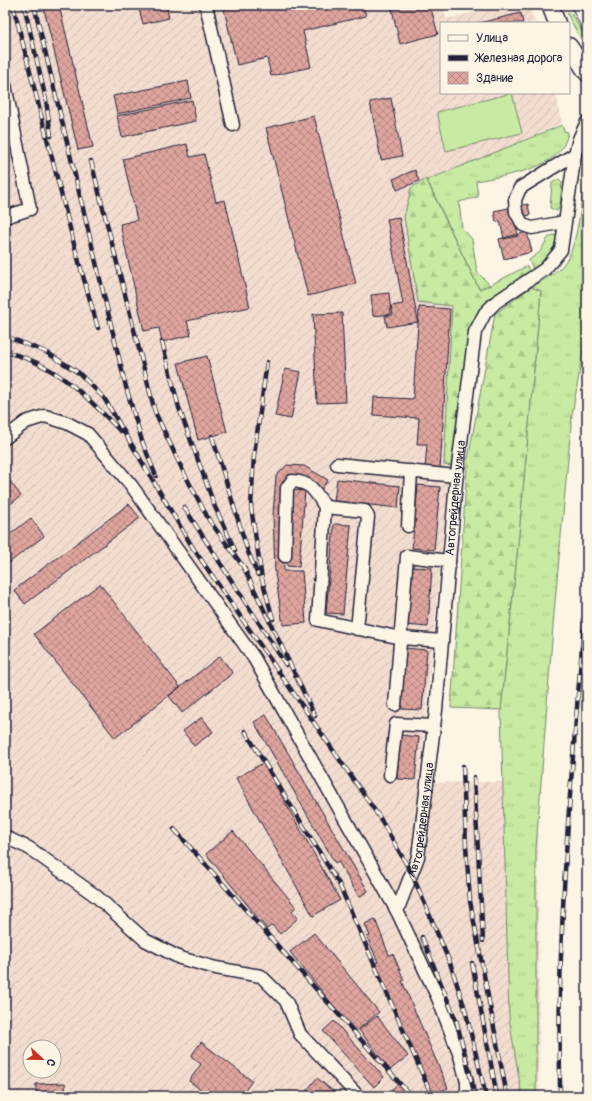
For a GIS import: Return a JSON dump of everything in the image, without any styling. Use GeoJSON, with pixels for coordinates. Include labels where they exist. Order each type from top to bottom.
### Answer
{"type":"FeatureCollection","features":[{"type":"Feature","properties":{"kind":"main road"},"geometry":{"type":"LineString","coordinates":[[550,5],[557,22]]}},
{"type":"Feature","properties":{"kind":"main road"},"geometry":{"type":"LineString","coordinates":[[570,48],[587,74]]}},
{"type":"Feature","properties":{"kind":"street"},"geometry":{"type":"LineString","coordinates":[[206,5],[233,125]]}},
{"type":"Feature","properties":{"kind":"street"},"geometry":{"type":"LineString","coordinates":[[5,85],[30,209],[5,217]]}},
{"type":"Feature","properties":{"kind":"street","name":"Автогрейдерная улица"},"geometry":{"type":"LineString","coordinates":[[397,910],[418,857],[434,726],[456,476],[475,332],[485,313],[496,302],[545,269],[562,250],[564,222],[575,154],[579,139],[587,122]]}},
{"type":"Feature","properties":{"kind":"street"},"geometry":{"type":"LineString","coordinates":[[564,222],[532,228],[523,225],[516,212],[514,200],[520,188],[575,154]]}},
{"type":"Feature","properties":{"kind":"street"},"geometry":{"type":"LineString","coordinates":[[5,438],[26,422],[45,416],[67,423],[88,434],[131,485],[254,658],[397,910],[438,998],[460,1056],[467,1082],[467,1096]]}},
{"type":"Feature","properties":{"kind":"street"},"geometry":{"type":"LineString","coordinates":[[337,464],[456,476]]}},
{"type":"Feature","properties":{"kind":"street"},"geometry":{"type":"LineString","coordinates":[[408,526],[411,471]]}},
{"type":"Feature","properties":{"kind":"street"},"geometry":{"type":"LineString","coordinates":[[285,556],[287,488],[292,481],[304,482],[315,491],[325,507],[318,620],[401,638],[442,641]]}},
{"type":"Feature","properties":{"kind":"street"},"geometry":{"type":"LineString","coordinates":[[325,507],[365,511],[368,517],[357,629]]}},
{"type":"Feature","properties":{"kind":"street"},"geometry":{"type":"LineString","coordinates":[[395,704],[407,556],[449,561]]}},
{"type":"Feature","properties":{"kind":"street"},"geometry":{"type":"LineString","coordinates":[[390,775],[396,724],[434,726]]}},
{"type":"Feature","properties":{"kind":"street"},"geometry":{"type":"LineString","coordinates":[[5,837],[29,848],[96,896],[144,940],[180,958],[216,968],[261,976],[286,1001],[300,1034],[358,1096]]}},
{"type":"Feature","properties":{"kind":"shaded area"},"geometry":{"type":"Polygon","coordinates":[[[5,5],[443,5],[446,19],[504,5],[529,5],[535,22],[440,22],[440,94],[556,94],[562,123],[416,188],[465,310],[419,783],[538,781],[539,1096],[5,1096],[5,5]]]}},
{"type":"Feature","properties":{"kind":"green space"},"geometry":{"type":"Polygon","coordinates":[[[571,13],[587,40],[587,50],[567,14],[571,13]]]}},
{"type":"Feature","properties":{"kind":"green space"},"geometry":{"type":"Polygon","coordinates":[[[512,94],[522,133],[446,151],[437,112],[512,94]]]}},
{"type":"Feature","properties":{"kind":"green space"},"geometry":{"type":"Polygon","coordinates":[[[562,125],[564,131],[568,132],[564,145],[556,155],[545,163],[517,173],[476,181],[478,197],[459,202],[462,228],[472,239],[477,272],[490,285],[479,289],[427,180],[562,125]]]}},
{"type":"Feature","properties":{"kind":"green space"},"geometry":{"type":"Polygon","coordinates":[[[587,162],[587,329],[572,415],[554,613],[536,848],[536,1096],[522,1096],[509,1018],[501,710],[518,545],[541,291],[531,287],[559,269],[566,261],[570,253],[577,228],[587,162]]]}},
{"type":"Feature","properties":{"kind":"green space"},"geometry":{"type":"Polygon","coordinates":[[[426,179],[479,289],[527,266],[530,272],[487,300],[470,329],[456,457],[468,459],[495,314],[531,287],[541,291],[518,545],[501,710],[451,708],[467,467],[444,465],[452,306],[418,302],[404,217],[411,188],[426,179]]]}},
{"type":"Feature","properties":{"kind":"green space"},"geometry":{"type":"Polygon","coordinates":[[[559,179],[562,182],[560,206],[557,211],[550,208],[552,183],[559,179]]]}},
{"type":"Feature","properties":{"kind":"green space"},"geometry":{"type":"Polygon","coordinates":[[[553,235],[556,236],[556,241],[552,250],[534,271],[529,260],[540,252],[548,238],[553,235]]]}},
{"type":"Feature","properties":{"kind":"building"},"geometry":{"type":"Polygon","coordinates":[[[43,5],[59,5],[93,147],[78,150],[43,5]]]}},
{"type":"Feature","properties":{"kind":"building"},"geometry":{"type":"Polygon","coordinates":[[[138,5],[166,5],[169,18],[143,24],[138,5]]]}},
{"type":"Feature","properties":{"kind":"building"},"geometry":{"type":"Polygon","coordinates":[[[223,5],[363,5],[366,16],[303,31],[311,67],[271,76],[267,58],[237,65],[223,5]]]}},
{"type":"Feature","properties":{"kind":"building"},"geometry":{"type":"Polygon","coordinates":[[[391,5],[430,5],[438,34],[400,44],[391,5]]]}},
{"type":"Feature","properties":{"kind":"building"},"geometry":{"type":"Polygon","coordinates":[[[521,13],[523,22],[483,22],[521,13]]]}},
{"type":"Feature","properties":{"kind":"building"},"geometry":{"type":"Polygon","coordinates":[[[188,81],[191,98],[117,114],[113,96],[188,81]]]}},
{"type":"Feature","properties":{"kind":"building"},"geometry":{"type":"Polygon","coordinates":[[[391,98],[402,156],[381,160],[370,102],[391,98]]]}},
{"type":"Feature","properties":{"kind":"building"},"geometry":{"type":"Polygon","coordinates":[[[192,100],[196,121],[122,137],[117,116],[192,100]]]}},
{"type":"Feature","properties":{"kind":"building"},"geometry":{"type":"Polygon","coordinates":[[[314,116],[356,284],[308,296],[266,128],[314,116]]]}},
{"type":"Feature","properties":{"kind":"building"},"geometry":{"type":"Polygon","coordinates":[[[187,144],[190,157],[204,154],[216,202],[225,200],[250,307],[187,321],[191,335],[162,342],[159,328],[144,331],[120,224],[137,220],[123,159],[187,144]]]}},
{"type":"Feature","properties":{"kind":"building"},"geometry":{"type":"Polygon","coordinates":[[[415,170],[419,181],[397,190],[393,179],[415,170]]]}},
{"type":"Feature","properties":{"kind":"building"},"geometry":{"type":"Polygon","coordinates":[[[528,204],[530,215],[515,219],[518,236],[504,239],[500,221],[496,222],[494,211],[528,204]]]}},
{"type":"Feature","properties":{"kind":"building"},"geometry":{"type":"Polygon","coordinates":[[[399,217],[418,322],[387,327],[385,316],[393,315],[391,306],[403,304],[387,219],[399,217]]]}},
{"type":"Feature","properties":{"kind":"building"},"geometry":{"type":"Polygon","coordinates":[[[527,232],[532,252],[504,259],[499,239],[527,232]]]}},
{"type":"Feature","properties":{"kind":"building"},"geometry":{"type":"Polygon","coordinates":[[[389,293],[391,314],[373,316],[371,295],[389,293]]]}},
{"type":"Feature","properties":{"kind":"building"},"geometry":{"type":"Polygon","coordinates":[[[419,307],[450,309],[440,470],[425,469],[427,444],[417,444],[419,418],[373,415],[374,397],[413,399],[419,307]]]}},
{"type":"Feature","properties":{"kind":"building"},"geometry":{"type":"Polygon","coordinates":[[[342,313],[346,402],[317,403],[313,314],[342,313]]]}},
{"type":"Feature","properties":{"kind":"building"},"geometry":{"type":"Polygon","coordinates":[[[207,356],[227,432],[198,440],[178,363],[207,356]]]}},
{"type":"Feature","properties":{"kind":"building"},"geometry":{"type":"Polygon","coordinates":[[[285,369],[301,372],[291,419],[275,416],[285,369]]]}},
{"type":"Feature","properties":{"kind":"building"},"geometry":{"type":"Polygon","coordinates":[[[287,465],[304,466],[328,480],[321,490],[300,477],[288,477],[283,483],[281,515],[284,571],[302,571],[306,623],[283,625],[275,573],[273,514],[276,476],[287,465]]]}},
{"type":"Feature","properties":{"kind":"building"},"geometry":{"type":"Polygon","coordinates":[[[337,479],[400,486],[398,508],[334,501],[337,479]]]}},
{"type":"Feature","properties":{"kind":"building"},"geometry":{"type":"Polygon","coordinates":[[[10,481],[21,496],[5,508],[5,484],[10,481]]]}},
{"type":"Feature","properties":{"kind":"building"},"geometry":{"type":"Polygon","coordinates":[[[418,485],[440,487],[434,550],[412,548],[418,485]]]}},
{"type":"Feature","properties":{"kind":"building"},"geometry":{"type":"Polygon","coordinates":[[[293,490],[305,491],[299,567],[287,566],[293,490]]]}},
{"type":"Feature","properties":{"kind":"building"},"geometry":{"type":"Polygon","coordinates":[[[129,504],[140,518],[25,604],[14,590],[129,504]]]}},
{"type":"Feature","properties":{"kind":"building"},"geometry":{"type":"Polygon","coordinates":[[[31,518],[44,536],[5,566],[5,538],[31,518]]]}},
{"type":"Feature","properties":{"kind":"building"},"geometry":{"type":"Polygon","coordinates":[[[334,524],[351,525],[343,614],[326,613],[334,524]]]}},
{"type":"Feature","properties":{"kind":"building"},"geometry":{"type":"Polygon","coordinates":[[[411,567],[432,568],[428,627],[406,625],[411,567]]]}},
{"type":"Feature","properties":{"kind":"building"},"geometry":{"type":"Polygon","coordinates":[[[100,584],[180,687],[115,738],[34,634],[100,584]]]}},
{"type":"Feature","properties":{"kind":"building"},"geometry":{"type":"Polygon","coordinates":[[[405,648],[427,650],[422,710],[401,709],[405,648]]]}},
{"type":"Feature","properties":{"kind":"building"},"geometry":{"type":"Polygon","coordinates":[[[220,656],[233,673],[182,713],[169,696],[220,656]]]}},
{"type":"Feature","properties":{"kind":"building"},"geometry":{"type":"Polygon","coordinates":[[[266,715],[368,891],[359,897],[338,861],[335,863],[254,722],[266,715]]]}},
{"type":"Feature","properties":{"kind":"building"},"geometry":{"type":"Polygon","coordinates":[[[202,717],[213,732],[194,746],[183,731],[202,717]]]}},
{"type":"Feature","properties":{"kind":"building"},"geometry":{"type":"Polygon","coordinates":[[[400,735],[419,737],[415,780],[397,779],[400,735]]]}},
{"type":"Feature","properties":{"kind":"building"},"geometry":{"type":"Polygon","coordinates":[[[263,763],[340,900],[313,916],[236,778],[263,763]]]}},
{"type":"Feature","properties":{"kind":"building"},"geometry":{"type":"Polygon","coordinates":[[[233,831],[296,907],[292,911],[298,918],[280,934],[272,925],[267,929],[206,854],[233,831]]]}},
{"type":"Feature","properties":{"kind":"building"},"geometry":{"type":"Polygon","coordinates":[[[375,919],[389,955],[393,954],[404,980],[402,981],[448,1088],[432,1095],[375,963],[378,962],[367,937],[370,936],[365,924],[375,919]]]}},
{"type":"Feature","properties":{"kind":"building"},"geometry":{"type":"Polygon","coordinates":[[[314,933],[379,1012],[355,1032],[290,952],[314,933]]]}},
{"type":"Feature","properties":{"kind":"building"},"geometry":{"type":"Polygon","coordinates":[[[377,1016],[408,1056],[390,1070],[359,1030],[377,1016]]]}},
{"type":"Feature","properties":{"kind":"building"},"geometry":{"type":"Polygon","coordinates":[[[334,1021],[384,1077],[374,1087],[323,1031],[334,1021]]]}},
{"type":"Feature","properties":{"kind":"building"},"geometry":{"type":"Polygon","coordinates":[[[201,1042],[252,1081],[241,1096],[209,1096],[189,1081],[201,1064],[191,1056],[201,1042]]]}},
{"type":"Feature","properties":{"kind":"building"},"geometry":{"type":"Polygon","coordinates":[[[317,1078],[339,1096],[303,1095],[317,1078]]]}},
{"type":"Feature","properties":{"kind":"building"},"geometry":{"type":"Polygon","coordinates":[[[65,1083],[66,1096],[36,1096],[36,1084],[65,1083]]]}},
{"type":"Feature","properties":{"kind":"building"},"geometry":{"type":"Polygon","coordinates":[[[399,1083],[411,1096],[385,1096],[399,1083]]]}},
{"type":"Feature","properties":{"kind":"tram line"},"geometry":{"type":"LineString","coordinates":[[570,5],[587,39]]}},
{"type":"Feature","properties":{"kind":"railway"},"geometry":{"type":"LineString","coordinates":[[13,5],[75,248],[98,328]]}},
{"type":"Feature","properties":{"kind":"railway"},"geometry":{"type":"LineString","coordinates":[[24,5],[46,100],[51,136]]}},
{"type":"Feature","properties":{"kind":"railway"},"geometry":{"type":"LineString","coordinates":[[34,5],[126,387],[142,441],[156,476]]}},
{"type":"Feature","properties":{"kind":"railway"},"geometry":{"type":"LineString","coordinates":[[91,161],[155,412],[184,473],[209,520],[245,569]]}},
{"type":"Feature","properties":{"kind":"railway"},"geometry":{"type":"LineString","coordinates":[[5,336],[46,352],[79,373],[104,398],[193,548],[380,818],[412,874],[450,963],[465,1009],[486,1096]]}},
{"type":"Feature","properties":{"kind":"railway"},"geometry":{"type":"LineString","coordinates":[[162,342],[179,408],[215,507],[235,550]]}},
{"type":"Feature","properties":{"kind":"railway"},"geometry":{"type":"LineString","coordinates":[[5,352],[22,357],[54,372],[82,394],[120,431]]}},
{"type":"Feature","properties":{"kind":"railway"},"geometry":{"type":"LineString","coordinates":[[267,362],[254,455],[251,507],[262,579],[273,619]]}},
{"type":"Feature","properties":{"kind":"railway"},"geometry":{"type":"LineString","coordinates":[[212,436],[248,552],[258,575]]}},
{"type":"Feature","properties":{"kind":"railway"},"geometry":{"type":"LineString","coordinates":[[184,507],[286,665]]}},
{"type":"Feature","properties":{"kind":"railway"},"geometry":{"type":"LineString","coordinates":[[242,564],[315,716]]}},
{"type":"Feature","properties":{"kind":"railway"},"geometry":{"type":"LineString","coordinates":[[560,1096],[560,1003],[564,889],[570,788],[587,587]]}},
{"type":"Feature","properties":{"kind":"railway"},"geometry":{"type":"LineString","coordinates":[[245,731],[339,884],[432,1096]]}},
{"type":"Feature","properties":{"kind":"railway"},"geometry":{"type":"LineString","coordinates":[[463,766],[470,901],[507,1096]]}},
{"type":"Feature","properties":{"kind":"railway"},"geometry":{"type":"LineString","coordinates":[[474,777],[483,941]]}},
{"type":"Feature","properties":{"kind":"railway"},"geometry":{"type":"LineString","coordinates":[[174,829],[411,1096]]}},
{"type":"Feature","properties":{"kind":"railway"},"geometry":{"type":"LineString","coordinates":[[422,937],[457,1023],[475,1096]]}},
{"type":"Feature","properties":{"kind":"railway"},"geometry":{"type":"LineString","coordinates":[[472,963],[497,1096]]}}]}
